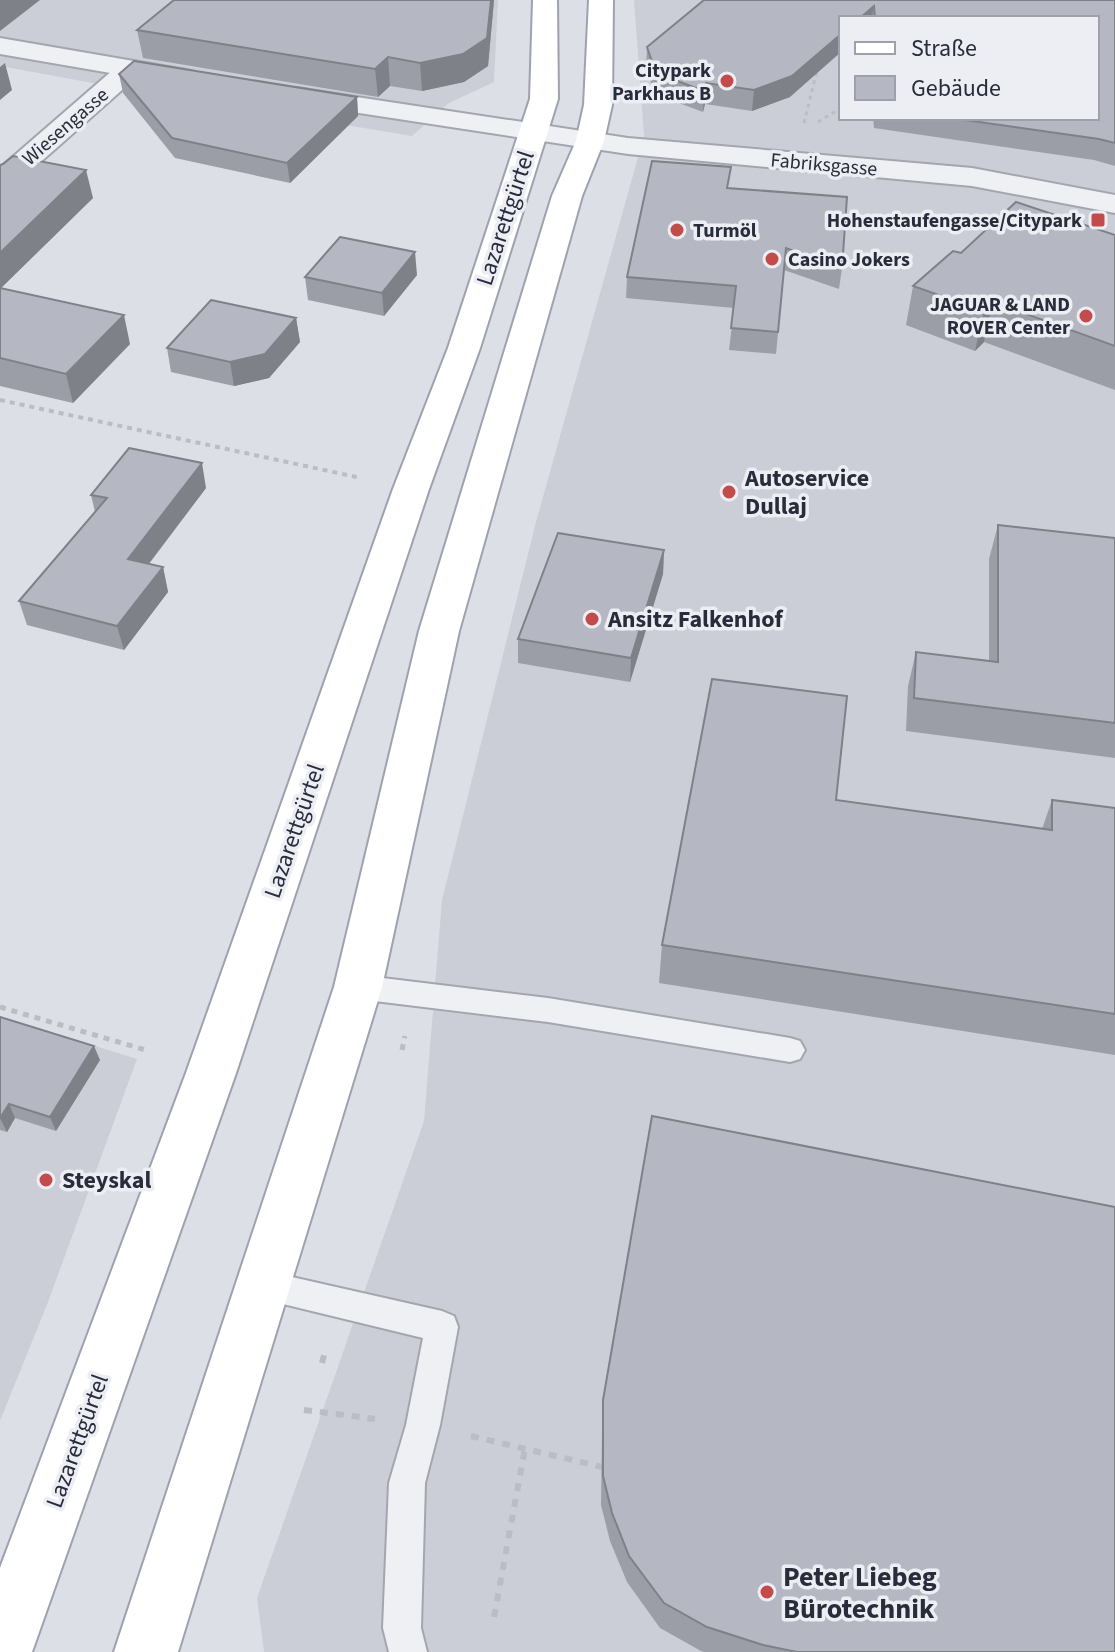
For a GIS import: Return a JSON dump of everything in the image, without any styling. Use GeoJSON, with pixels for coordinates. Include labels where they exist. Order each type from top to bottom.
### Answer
{"type":"FeatureCollection","features":[{"type":"Feature","properties":{"kind":"main road","name":"Lazarettgürtel"},"geometry":{"type":"LineString","coordinates":[[0,1652],[211,1073],[411,489],[464,348],[544,99],[545,0]]}},
{"type":"Feature","properties":{"kind":"main road"},"geometry":{"type":"LineString","coordinates":[[146,1652],[358,987],[439,631],[567,196],[590,141],[598,105],[601,0]]}},
{"type":"Feature","properties":{"kind":"street"},"geometry":{"type":"LineString","coordinates":[[0,46],[207,82]]}},
{"type":"Feature","properties":{"kind":"street","name":"Wiesengasse"},"geometry":{"type":"LineString","coordinates":[[0,183],[130,69]]}},
{"type":"Feature","properties":{"kind":"street","name":"Fabriksgasse"},"geometry":{"type":"LineString","coordinates":[[269,92],[590,141],[972,177],[1115,204]]}},
{"type":"Feature","properties":{"kind":"lane"},"geometry":{"type":"LineString","coordinates":[[358,987],[548,1010],[790,1050]]}},
{"type":"Feature","properties":{"kind":"lane"},"geometry":{"type":"LineString","coordinates":[[261,1285],[442,1327],[423,1425],[407,1483],[402,1628],[408,1652]]}},
{"type":"Feature","properties":{"kind":"path"},"geometry":{"type":"LineString","coordinates":[[802,131],[818,69]]}},
{"type":"Feature","properties":{"kind":"path"},"geometry":{"type":"LineString","coordinates":[[0,400],[361,478]]}},
{"type":"Feature","properties":{"kind":"path"},"geometry":{"type":"LineString","coordinates":[[0,1007],[149,1051]]}},
{"type":"Feature","properties":{"kind":"path"},"geometry":{"type":"LineString","coordinates":[[494,1617],[525,1448]]}},
{"type":"Feature","properties":{"kind":"shaded area"},"geometry":{"type":"Polygon","coordinates":[[[0,0],[498,0],[494,82],[449,103],[412,136],[98,84],[0,66],[0,0]]]}},
{"type":"Feature","properties":{"kind":"shaded area"},"geometry":{"type":"Polygon","coordinates":[[[634,0],[1115,0],[1115,1652],[264,1652],[257,1598],[424,1121],[442,900],[536,522],[644,136],[634,0]]]}},
{"type":"Feature","properties":{"kind":"shaded area","name":"Steyskal"},"geometry":{"type":"Polygon","coordinates":[[[0,1016],[137,1059],[48,1302],[0,1421],[0,1016]]]}},
{"type":"Feature","properties":{"kind":"building"},"geometry":{"type":"Polygon","coordinates":[[[174,0],[491,0],[487,38],[463,54],[420,63],[388,57],[375,69],[137,30],[174,0]]]}},
{"type":"Feature","properties":{"kind":"building","name":"Citypark Parkhaus B"},"geometry":{"type":"Polygon","coordinates":[[[704,0],[1115,0],[1115,143],[965,120],[1099,120],[1099,16],[875,16],[874,6],[862,16],[839,16],[839,36],[792,76],[754,90],[706,83],[704,91],[656,73],[647,47],[704,0]]]}},
{"type":"Feature","properties":{"kind":"building"},"geometry":{"type":"Polygon","coordinates":[[[134,61],[357,97],[287,163],[172,138],[119,74],[134,61]]]}},
{"type":"Feature","properties":{"kind":"building"},"geometry":{"type":"Polygon","coordinates":[[[13,156],[86,170],[0,253],[0,165],[13,156]]]}},
{"type":"Feature","properties":{"kind":"building"},"geometry":{"type":"Polygon","coordinates":[[[652,161],[731,167],[727,188],[847,197],[842,268],[786,248],[778,332],[731,328],[736,286],[627,277],[652,161]]]}},
{"type":"Feature","properties":{"kind":"building"},"geometry":{"type":"Polygon","coordinates":[[[1016,202],[1115,235],[1115,346],[993,302],[984,311],[913,286],[953,251],[961,253],[1016,202]]]}},
{"type":"Feature","properties":{"kind":"building"},"geometry":{"type":"Polygon","coordinates":[[[340,237],[415,252],[382,293],[305,277],[340,237]]]}},
{"type":"Feature","properties":{"kind":"building"},"geometry":{"type":"Polygon","coordinates":[[[0,288],[124,315],[66,374],[0,358],[0,288]]]}},
{"type":"Feature","properties":{"kind":"building"},"geometry":{"type":"Polygon","coordinates":[[[211,300],[296,318],[265,354],[230,362],[167,348],[211,300]]]}},
{"type":"Feature","properties":{"kind":"building"},"geometry":{"type":"Polygon","coordinates":[[[129,448],[202,463],[128,559],[163,567],[117,626],[19,601],[107,498],[91,495],[129,448]]]}},
{"type":"Feature","properties":{"kind":"building"},"geometry":{"type":"Polygon","coordinates":[[[998,525],[1115,538],[1115,723],[914,698],[916,652],[998,662],[998,525]]]}},
{"type":"Feature","properties":{"kind":"building","name":"Ansitz Falkenhof"},"geometry":{"type":"Polygon","coordinates":[[[558,533],[664,550],[631,658],[518,639],[558,533]]]}},
{"type":"Feature","properties":{"kind":"building"},"geometry":{"type":"Polygon","coordinates":[[[712,679],[847,696],[836,800],[1052,830],[1052,800],[1115,808],[1115,1014],[662,945],[712,679]]]}},
{"type":"Feature","properties":{"kind":"building"},"geometry":{"type":"Polygon","coordinates":[[[0,1017],[94,1046],[50,1117],[9,1104],[0,1118],[0,1017]]]}},
{"type":"Feature","properties":{"kind":"building"},"geometry":{"type":"Polygon","coordinates":[[[652,1116],[1115,1207],[1115,1652],[797,1652],[707,1627],[664,1603],[629,1556],[612,1513],[603,1476],[603,1400],[652,1116]]]}},
{"type":"Feature","properties":{"kind":"place","name":"Citypark Parkhaus B"},"geometry":{"type":"Point","coordinates":[727,81]}},
{"type":"Feature","properties":{"kind":"place","name":"Hohenstaufengasse/Citypark"},"geometry":{"type":"Point","coordinates":[1098,220]}},
{"type":"Feature","properties":{"kind":"place","name":"Turmöl"},"geometry":{"type":"Point","coordinates":[677,230]}},
{"type":"Feature","properties":{"kind":"place","name":"Casino Jokers"},"geometry":{"type":"Point","coordinates":[772,259]}},
{"type":"Feature","properties":{"kind":"place","name":"JAGUAR & LAND ROVER Center"},"geometry":{"type":"Point","coordinates":[1086,316]}},
{"type":"Feature","properties":{"kind":"place","name":"Autoservice Dullaj"},"geometry":{"type":"Point","coordinates":[729,492]}},
{"type":"Feature","properties":{"kind":"place","name":"Ansitz Falkenhof"},"geometry":{"type":"Point","coordinates":[592,619]}},
{"type":"Feature","properties":{"kind":"place","name":"Steyskal"},"geometry":{"type":"Point","coordinates":[46,1180]}},
{"type":"Feature","properties":{"kind":"place","name":"Peter Liebeg Bürotechnik"},"geometry":{"type":"Point","coordinates":[767,1592]}}]}
